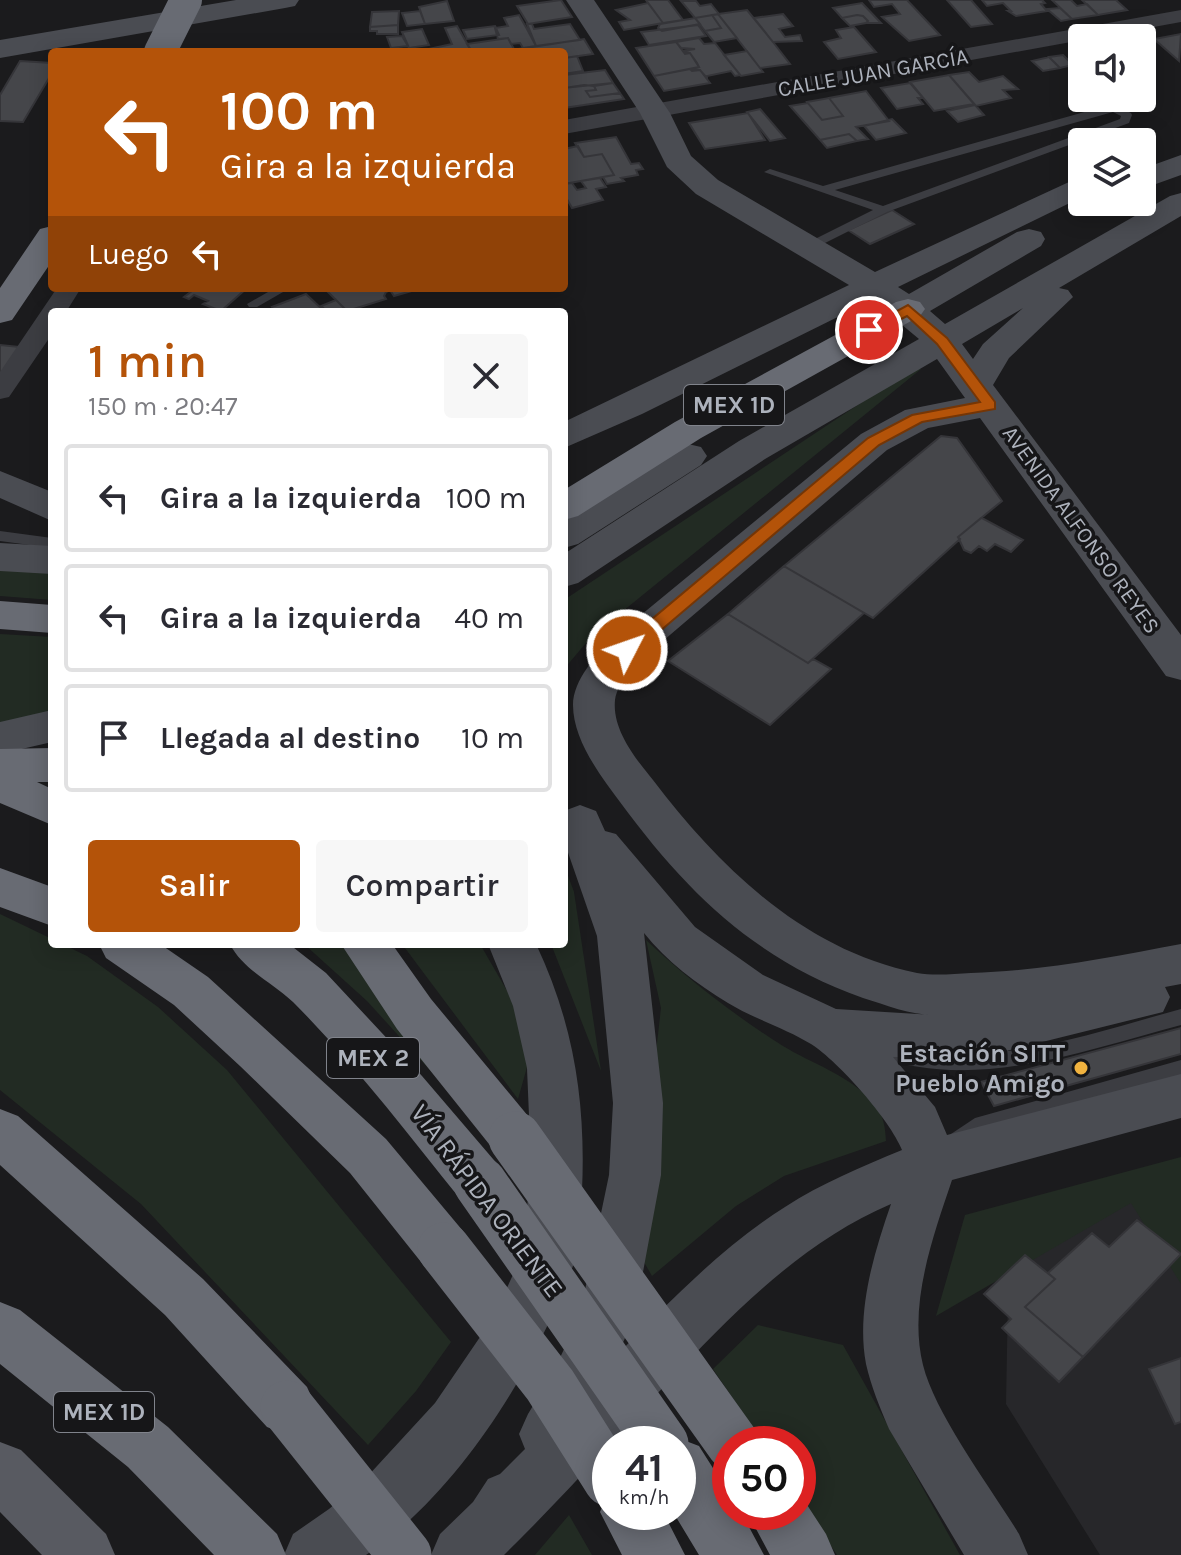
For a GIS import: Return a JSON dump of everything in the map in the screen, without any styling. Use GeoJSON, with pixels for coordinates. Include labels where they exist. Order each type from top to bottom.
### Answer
{"type":"FeatureCollection","features":[{"type":"Feature","properties":{"kind":"highway"},"geometry":{"type":"LineString","coordinates":[[153,48],[176,0]]}},
{"type":"Feature","properties":{"kind":"highway"},"geometry":{"type":"LineString","coordinates":[[162,48],[186,0]]}},
{"type":"Feature","properties":{"kind":"highway"},"geometry":{"type":"LineString","coordinates":[[0,313],[48,242]]}},
{"type":"Feature","properties":{"kind":"highway"},"geometry":{"type":"LineString","coordinates":[[0,325],[48,254]]}},
{"type":"Feature","properties":{"kind":"highway","name":"MEX 1D"},"geometry":{"type":"LineString","coordinates":[[568,505],[688,430],[926,325]]}},
{"type":"Feature","properties":{"kind":"highway"},"geometry":{"type":"LineString","coordinates":[[0,615],[48,619]]}},
{"type":"Feature","properties":{"kind":"highway"},"geometry":{"type":"LineString","coordinates":[[0,766],[35,740]]}},
{"type":"Feature","properties":{"kind":"highway"},"geometry":{"type":"LineString","coordinates":[[0,784],[48,806]]}},
{"type":"Feature","properties":{"kind":"highway"},"geometry":{"type":"LineString","coordinates":[[0,887],[48,905]]}},
{"type":"Feature","properties":{"kind":"highway"},"geometry":{"type":"LineString","coordinates":[[129,948],[191,991],[368,1156],[550,1385],[592,1452]]}},
{"type":"Feature","properties":{"kind":"highway","name":"VÍA RÁPIDA ORIENTE"},"geometry":{"type":"LineString","coordinates":[[259,948],[309,987],[404,1092],[480,1183],[649,1426]]}},
{"type":"Feature","properties":{"kind":"highway"},"geometry":{"type":"LineString","coordinates":[[368,948],[414,1014],[515,1138],[720,1426]]}},
{"type":"Feature","properties":{"kind":"highway"},"geometry":{"type":"LineString","coordinates":[[0,1132],[184,1297],[287,1407],[405,1555]]}},
{"type":"Feature","properties":{"kind":"highway","name":"MEX 1D"},"geometry":{"type":"LineString","coordinates":[[0,1329],[148,1447],[256,1555]]}},
{"type":"Feature","properties":{"kind":"highway"},"geometry":{"type":"LineString","coordinates":[[696,1496],[734,1555]]}},
{"type":"Feature","properties":{"kind":"highway"},"geometry":{"type":"LineString","coordinates":[[696,1501],[726,1555]]}},
{"type":"Feature","properties":{"kind":"highway"},"geometry":{"type":"LineString","coordinates":[[640,1530],[655,1555]]}},
{"type":"Feature","properties":{"kind":"highway"},"geometry":{"type":"LineString","coordinates":[[789,1530],[805,1555]]}},
{"type":"Feature","properties":{"kind":"main road"},"geometry":{"type":"LineString","coordinates":[[0,49],[285,0]]}},
{"type":"Feature","properties":{"kind":"main road","name":"AVENIDA ALFONSO REYES"},"geometry":{"type":"LineString","coordinates":[[580,0],[655,113],[678,160],[707,187],[873,285],[926,325],[982,395],[1181,665]]}},
{"type":"Feature","properties":{"kind":"main road"},"geometry":{"type":"LineString","coordinates":[[1156,154],[1181,145]]}},
{"type":"Feature","properties":{"kind":"main road"},"geometry":{"type":"LineString","coordinates":[[1156,174],[1181,164]]}},
{"type":"Feature","properties":{"kind":"main road"},"geometry":{"type":"LineString","coordinates":[[568,532],[694,452],[1105,223],[1181,186]]}},
{"type":"Feature","properties":{"kind":"main road"},"geometry":{"type":"LineString","coordinates":[[568,434],[803,323],[873,285],[1068,192]]}},
{"type":"Feature","properties":{"kind":"main road"},"geometry":{"type":"LineString","coordinates":[[926,325],[1181,203]]}},
{"type":"Feature","properties":{"kind":"main road"},"geometry":{"type":"LineString","coordinates":[[568,570],[752,450],[926,325],[1053,225],[1071,216]]}},
{"type":"Feature","properties":{"kind":"main road"},"geometry":{"type":"LineString","coordinates":[[1149,218],[1012,335],[993,355],[982,395],[918,418],[874,442],[609,666],[593,703],[600,738],[626,778],[700,867],[740,907],[807,952],[857,976],[920,994],[991,993],[1103,979],[1181,964]]}},
{"type":"Feature","properties":{"kind":"main road"},"geometry":{"type":"LineString","coordinates":[[568,424],[663,390]]}},
{"type":"Feature","properties":{"kind":"main road"},"geometry":{"type":"LineString","coordinates":[[0,474],[48,479]]}},
{"type":"Feature","properties":{"kind":"main road"},"geometry":{"type":"LineString","coordinates":[[0,483],[48,506]]}},
{"type":"Feature","properties":{"kind":"main road"},"geometry":{"type":"LineString","coordinates":[[0,557],[48,560]]}},
{"type":"Feature","properties":{"kind":"main road"},"geometry":{"type":"LineString","coordinates":[[572,812],[678,941],[746,989],[830,1030],[880,1077],[917,1123],[932,1162],[903,1246],[891,1320],[894,1363],[909,1409],[998,1555]]}},
{"type":"Feature","properties":{"kind":"main road"},"geometry":{"type":"LineString","coordinates":[[478,1539],[574,1391],[607,1315],[635,1175],[638,1103],[621,936],[572,812]]}},
{"type":"Feature","properties":{"kind":"main road"},"geometry":{"type":"LineString","coordinates":[[314,1555],[347,1536],[422,1463],[467,1407],[521,1322],[551,1250],[558,1159],[556,1090],[548,1032],[514,948]]}},
{"type":"Feature","properties":{"kind":"main road"},"geometry":{"type":"LineString","coordinates":[[830,1030],[910,1037],[986,1035],[1181,987]]}},
{"type":"Feature","properties":{"kind":"main road"},"geometry":{"type":"LineString","coordinates":[[478,1539],[700,1309],[752,1262],[804,1224],[858,1193],[932,1162],[1181,1096]]}},
{"type":"Feature","properties":{"kind":"main road"},"geometry":{"type":"LineString","coordinates":[[0,1471],[70,1538]]}},
{"type":"Feature","properties":{"kind":"street","name":"CALLE JUAN GARCÍA"},"geometry":{"type":"LineString","coordinates":[[568,126],[1181,16]]}},
{"type":"Feature","properties":{"kind":"street"},"geometry":{"type":"LineString","coordinates":[[0,391],[48,321]]}},
{"type":"Feature","properties":{"kind":"lane"},"geometry":{"type":"LineString","coordinates":[[811,246],[883,210],[1111,127],[1125,121],[1127,115],[1115,109],[1099,111],[826,189]]}},
{"type":"Feature","properties":{"kind":"lane"},"geometry":{"type":"LineString","coordinates":[[770,172],[883,210]]}},
{"type":"Feature","properties":{"kind":"lane"},"geometry":{"type":"LineString","coordinates":[[253,304],[276,292]]}},
{"type":"Feature","properties":{"kind":"lane"},"geometry":{"type":"LineString","coordinates":[[0,536],[48,542]]}},
{"type":"Feature","properties":{"kind":"lane"},"geometry":{"type":"LineString","coordinates":[[830,1030],[902,1058],[955,1063],[1010,1059],[1181,1017]]}},
{"type":"Feature","properties":{"kind":"lane"},"geometry":{"type":"LineString","coordinates":[[932,1162],[975,1126],[1181,1068]]}},
{"type":"Feature","properties":{"kind":"shaded area"},"geometry":{"type":"Polygon","coordinates":[[[915,367],[921,369],[591,637],[568,664],[568,597],[915,367]]]}},
{"type":"Feature","properties":{"kind":"shaded area"},"geometry":{"type":"Polygon","coordinates":[[[0,566],[48,569],[48,600],[0,596],[0,566]]]}},
{"type":"Feature","properties":{"kind":"shaded area"},"geometry":{"type":"Polygon","coordinates":[[[0,634],[48,637],[48,714],[0,725],[0,634]]]}},
{"type":"Feature","properties":{"kind":"shaded area"},"geometry":{"type":"Polygon","coordinates":[[[568,876],[574,892],[601,1071],[553,948],[568,948],[568,876]]]}},
{"type":"Feature","properties":{"kind":"shaded area"},"geometry":{"type":"Polygon","coordinates":[[[0,914],[48,937],[48,948],[70,948],[87,956],[158,1007],[227,1070],[451,1342],[416,1391],[368,1445],[141,1204],[0,1090],[0,914]]]}},
{"type":"Feature","properties":{"kind":"shaded area"},"geometry":{"type":"Polygon","coordinates":[[[646,940],[695,983],[747,1022],[859,1089],[880,1112],[886,1141],[784,1176],[736,1206],[652,1276],[634,1245],[661,1008],[646,940]]]}},
{"type":"Feature","properties":{"kind":"shaded area"},"geometry":{"type":"Polygon","coordinates":[[[308,948],[347,948],[438,1079],[367,1001],[308,948]]]}},
{"type":"Feature","properties":{"kind":"shaded area"},"geometry":{"type":"Polygon","coordinates":[[[405,948],[482,948],[521,1015],[531,1053],[518,1099],[405,948]]]}},
{"type":"Feature","properties":{"kind":"shaded area"},"geometry":{"type":"Polygon","coordinates":[[[1181,1157],[1181,1284],[1131,1203],[936,1316],[965,1215],[1181,1157]]]}},
{"type":"Feature","properties":{"kind":"shaded area"},"geometry":{"type":"Polygon","coordinates":[[[1181,1187],[1181,1555],[1100,1555],[1006,1404],[1009,1241],[1181,1187]]]}},
{"type":"Feature","properties":{"kind":"shaded area"},"geometry":{"type":"Polygon","coordinates":[[[758,1325],[843,1345],[960,1555],[837,1555],[816,1523],[816,1426],[752,1426],[713,1369],[758,1325]]]}},
{"type":"Feature","properties":{"kind":"shaded area"},"geometry":{"type":"Polygon","coordinates":[[[569,1515],[592,1555],[535,1555],[569,1515]]]}},
{"type":"Feature","properties":{"kind":"building"},"geometry":{"type":"Polygon","coordinates":[[[561,0],[572,17],[528,24],[517,6],[561,0]]]}},
{"type":"Feature","properties":{"kind":"building"},"geometry":{"type":"Polygon","coordinates":[[[646,0],[668,0],[683,20],[663,23],[646,0]]]}},
{"type":"Feature","properties":{"kind":"building"},"geometry":{"type":"Polygon","coordinates":[[[869,0],[907,0],[940,35],[909,41],[882,17],[900,14],[892,4],[874,7],[869,0]]]}},
{"type":"Feature","properties":{"kind":"building"},"geometry":{"type":"Polygon","coordinates":[[[947,0],[971,0],[992,24],[971,27],[947,0]]]}},
{"type":"Feature","properties":{"kind":"building"},"geometry":{"type":"Polygon","coordinates":[[[982,0],[1042,0],[1045,3],[1041,4],[1047,11],[1016,16],[1003,3],[987,6],[982,0]]]}},
{"type":"Feature","properties":{"kind":"building"},"geometry":{"type":"Polygon","coordinates":[[[1052,0],[1071,0],[1077,6],[1087,4],[1098,15],[1072,19],[1052,0]]]}},
{"type":"Feature","properties":{"kind":"building"},"geometry":{"type":"Polygon","coordinates":[[[1082,0],[1116,0],[1127,10],[1098,15],[1082,0]]]}},
{"type":"Feature","properties":{"kind":"building"},"geometry":{"type":"Polygon","coordinates":[[[447,1],[454,21],[425,24],[419,7],[447,1]]]}},
{"type":"Feature","properties":{"kind":"building"},"geometry":{"type":"Polygon","coordinates":[[[681,1],[696,1],[700,6],[711,4],[719,14],[695,18],[681,1]]]}},
{"type":"Feature","properties":{"kind":"building"},"geometry":{"type":"Polygon","coordinates":[[[648,3],[663,23],[624,30],[619,22],[630,20],[616,10],[648,3]]]}},
{"type":"Feature","properties":{"kind":"building"},"geometry":{"type":"Polygon","coordinates":[[[862,3],[881,23],[866,23],[868,21],[863,16],[857,15],[842,18],[833,8],[862,3]]]}},
{"type":"Feature","properties":{"kind":"building"},"geometry":{"type":"Polygon","coordinates":[[[1060,8],[1072,19],[1061,21],[1047,9],[1060,8]]]}},
{"type":"Feature","properties":{"kind":"building"},"geometry":{"type":"Polygon","coordinates":[[[747,10],[790,64],[760,68],[718,14],[747,10]]]}},
{"type":"Feature","properties":{"kind":"building"},"geometry":{"type":"Polygon","coordinates":[[[399,11],[398,25],[370,27],[372,12],[399,11]]]}},
{"type":"Feature","properties":{"kind":"building"},"geometry":{"type":"Polygon","coordinates":[[[420,11],[425,24],[407,26],[402,13],[420,11]]]}},
{"type":"Feature","properties":{"kind":"building"},"geometry":{"type":"Polygon","coordinates":[[[718,14],[737,38],[714,42],[705,31],[721,28],[712,15],[718,14]]]}},
{"type":"Feature","properties":{"kind":"building"},"geometry":{"type":"Polygon","coordinates":[[[783,14],[793,26],[779,29],[785,37],[800,35],[802,41],[773,42],[754,18],[783,14]]]}},
{"type":"Feature","properties":{"kind":"building"},"geometry":{"type":"Polygon","coordinates":[[[519,15],[536,46],[523,48],[520,43],[511,44],[508,38],[498,39],[495,28],[508,26],[504,18],[519,15]]]}},
{"type":"Feature","properties":{"kind":"building"},"geometry":{"type":"Polygon","coordinates":[[[712,15],[721,28],[705,31],[695,18],[712,15]]]}},
{"type":"Feature","properties":{"kind":"building"},"geometry":{"type":"Polygon","coordinates":[[[857,15],[868,21],[850,26],[842,18],[857,15]]]}},
{"type":"Feature","properties":{"kind":"building"},"geometry":{"type":"Polygon","coordinates":[[[695,18],[700,24],[662,31],[658,28],[660,24],[695,18]]]}},
{"type":"Feature","properties":{"kind":"building"},"geometry":{"type":"Polygon","coordinates":[[[527,24],[532,24],[534,29],[570,24],[580,40],[536,46],[527,24]]]}},
{"type":"Feature","properties":{"kind":"building"},"geometry":{"type":"Polygon","coordinates":[[[398,25],[398,34],[370,31],[370,27],[398,25]]]}},
{"type":"Feature","properties":{"kind":"building"},"geometry":{"type":"Polygon","coordinates":[[[698,25],[706,36],[649,45],[641,32],[698,25]]]}},
{"type":"Feature","properties":{"kind":"building"},"geometry":{"type":"Polygon","coordinates":[[[457,26],[470,48],[434,48],[452,44],[445,28],[457,26]]]}},
{"type":"Feature","properties":{"kind":"building"},"geometry":{"type":"Polygon","coordinates":[[[495,26],[499,35],[467,39],[463,30],[495,26]]]}},
{"type":"Feature","properties":{"kind":"building"},"geometry":{"type":"Polygon","coordinates":[[[854,27],[876,52],[838,59],[824,42],[841,38],[836,30],[854,27]]]}},
{"type":"Feature","properties":{"kind":"building"},"geometry":{"type":"Polygon","coordinates":[[[422,29],[429,45],[409,48],[402,32],[422,29]]]}},
{"type":"Feature","properties":{"kind":"building"},"geometry":{"type":"Polygon","coordinates":[[[1181,34],[1179,61],[1156,41],[1181,34]]]}},
{"type":"Feature","properties":{"kind":"building"},"geometry":{"type":"Polygon","coordinates":[[[402,36],[408,46],[391,48],[387,37],[402,36]]]}},
{"type":"Feature","properties":{"kind":"building"},"geometry":{"type":"Polygon","coordinates":[[[508,38],[513,48],[470,48],[467,44],[508,38]]]}},
{"type":"Feature","properties":{"kind":"building"},"geometry":{"type":"Polygon","coordinates":[[[699,38],[704,44],[715,43],[740,75],[735,76],[731,71],[707,78],[700,70],[692,71],[690,69],[699,67],[690,53],[683,51],[695,49],[681,48],[676,42],[699,38]]]}},
{"type":"Feature","properties":{"kind":"building"},"geometry":{"type":"Polygon","coordinates":[[[584,39],[593,54],[568,57],[568,48],[525,48],[584,39]]]}},
{"type":"Feature","properties":{"kind":"building"},"geometry":{"type":"Polygon","coordinates":[[[676,42],[685,54],[690,53],[699,67],[654,76],[636,48],[676,42]]]}},
{"type":"Feature","properties":{"kind":"building"},"geometry":{"type":"Polygon","coordinates":[[[747,51],[763,72],[741,76],[724,55],[747,51]]]}},
{"type":"Feature","properties":{"kind":"building"},"geometry":{"type":"Polygon","coordinates":[[[1063,55],[1068,60],[1068,66],[1060,68],[1049,57],[1063,55]]]}},
{"type":"Feature","properties":{"kind":"building"},"geometry":{"type":"Polygon","coordinates":[[[577,56],[583,71],[568,73],[568,57],[577,56]]]}},
{"type":"Feature","properties":{"kind":"building"},"geometry":{"type":"Polygon","coordinates":[[[1049,57],[1060,68],[1043,71],[1032,61],[1049,57]]]}},
{"type":"Feature","properties":{"kind":"building"},"geometry":{"type":"Polygon","coordinates":[[[20,61],[48,63],[48,80],[23,122],[0,121],[0,95],[20,61]]]}},
{"type":"Feature","properties":{"kind":"building"},"geometry":{"type":"Polygon","coordinates":[[[605,70],[613,83],[568,88],[568,75],[605,70]]]}},
{"type":"Feature","properties":{"kind":"building"},"geometry":{"type":"Polygon","coordinates":[[[700,70],[710,83],[664,91],[654,76],[700,70]]]}},
{"type":"Feature","properties":{"kind":"building"},"geometry":{"type":"Polygon","coordinates":[[[969,72],[979,82],[1003,76],[1018,89],[1003,90],[1011,98],[976,106],[949,75],[969,72]]]}},
{"type":"Feature","properties":{"kind":"building"},"geometry":{"type":"Polygon","coordinates":[[[949,75],[974,104],[934,111],[910,82],[949,75]]]}},
{"type":"Feature","properties":{"kind":"building"},"geometry":{"type":"Polygon","coordinates":[[[613,83],[620,93],[590,97],[586,91],[596,90],[594,86],[613,83]]]}},
{"type":"Feature","properties":{"kind":"building"},"geometry":{"type":"Polygon","coordinates":[[[910,83],[923,98],[918,98],[923,104],[897,109],[881,88],[910,83]]]}},
{"type":"Feature","properties":{"kind":"building"},"geometry":{"type":"Polygon","coordinates":[[[594,86],[596,90],[586,91],[590,97],[620,93],[624,99],[568,107],[568,87],[594,86]]]}},
{"type":"Feature","properties":{"kind":"building"},"geometry":{"type":"Polygon","coordinates":[[[866,91],[889,121],[856,127],[868,139],[857,141],[849,134],[820,140],[790,106],[808,103],[822,120],[843,116],[829,98],[866,91]]]}},
{"type":"Feature","properties":{"kind":"building"},"geometry":{"type":"Polygon","coordinates":[[[829,98],[843,116],[822,120],[807,102],[829,98]]]}},
{"type":"Feature","properties":{"kind":"building"},"geometry":{"type":"Polygon","coordinates":[[[975,105],[984,115],[958,122],[947,111],[975,105]]]}},
{"type":"Feature","properties":{"kind":"building"},"geometry":{"type":"Polygon","coordinates":[[[760,109],[785,138],[770,141],[747,112],[760,109]]]}},
{"type":"Feature","properties":{"kind":"building"},"geometry":{"type":"Polygon","coordinates":[[[748,113],[765,140],[705,149],[689,123],[748,113]]]}},
{"type":"Feature","properties":{"kind":"building"},"geometry":{"type":"Polygon","coordinates":[[[892,119],[906,133],[876,140],[864,126],[892,119]]]}},
{"type":"Feature","properties":{"kind":"building"},"geometry":{"type":"Polygon","coordinates":[[[849,134],[857,141],[827,148],[820,140],[849,134]]]}},
{"type":"Feature","properties":{"kind":"building"},"geometry":{"type":"Polygon","coordinates":[[[616,137],[631,164],[639,163],[643,169],[636,170],[638,175],[621,178],[624,181],[607,184],[603,177],[614,175],[602,154],[584,157],[575,143],[616,137]]]}},
{"type":"Feature","properties":{"kind":"building"},"geometry":{"type":"Polygon","coordinates":[[[578,146],[584,157],[602,154],[614,175],[568,183],[568,148],[578,146]]]}},
{"type":"Feature","properties":{"kind":"building"},"geometry":{"type":"Polygon","coordinates":[[[600,178],[606,187],[596,189],[603,200],[572,208],[568,201],[568,184],[572,183],[577,190],[586,188],[581,181],[600,178]]]}},
{"type":"Feature","properties":{"kind":"building"},"geometry":{"type":"Polygon","coordinates":[[[892,210],[914,224],[870,244],[848,230],[892,210]]]}},
{"type":"Feature","properties":{"kind":"building"},"geometry":{"type":"Polygon","coordinates":[[[191,292],[242,292],[224,308],[203,304],[208,301],[194,295],[189,299],[184,297],[191,292]]]}},
{"type":"Feature","properties":{"kind":"building"},"geometry":{"type":"Polygon","coordinates":[[[328,292],[386,292],[386,299],[357,308],[344,308],[328,292]]]}},
{"type":"Feature","properties":{"kind":"building"},"geometry":{"type":"Polygon","coordinates":[[[306,294],[321,308],[273,308],[306,294]]]}},
{"type":"Feature","properties":{"kind":"building"},"geometry":{"type":"Polygon","coordinates":[[[336,300],[344,308],[323,308],[321,306],[336,300]]]}},
{"type":"Feature","properties":{"kind":"building"},"geometry":{"type":"Polygon","coordinates":[[[0,345],[20,347],[0,375],[0,345]]]}},
{"type":"Feature","properties":{"kind":"building"},"geometry":{"type":"Polygon","coordinates":[[[941,436],[957,438],[1002,501],[958,537],[960,539],[873,618],[784,566],[941,436]]]}},
{"type":"Feature","properties":{"kind":"building"},"geometry":{"type":"Polygon","coordinates":[[[981,518],[1023,540],[1011,552],[995,544],[987,551],[979,546],[971,553],[964,550],[958,537],[981,518]]]}},
{"type":"Feature","properties":{"kind":"building"},"geometry":{"type":"Polygon","coordinates":[[[784,566],[864,613],[808,663],[728,614],[784,566]]]}},
{"type":"Feature","properties":{"kind":"building"},"geometry":{"type":"Polygon","coordinates":[[[728,614],[808,663],[813,659],[831,669],[770,725],[668,661],[728,614]]]}},
{"type":"Feature","properties":{"kind":"building","name":"Estación SITT Pueblo Amigo"},"geometry":{"type":"Polygon","coordinates":[[[1181,1028],[1181,1054],[994,1106],[981,1082],[1181,1028]]]}},
{"type":"Feature","properties":{"kind":"building"},"geometry":{"type":"Polygon","coordinates":[[[1137,1220],[1181,1254],[1083,1357],[1025,1307],[1055,1279],[1048,1273],[1092,1233],[1109,1247],[1137,1220]]]}},
{"type":"Feature","properties":{"kind":"building"},"geometry":{"type":"Polygon","coordinates":[[[1025,1255],[1055,1279],[1025,1307],[1083,1357],[1059,1382],[1002,1328],[1011,1319],[984,1294],[1025,1255]]]}},
{"type":"Feature","properties":{"kind":"building"},"geometry":{"type":"Polygon","coordinates":[[[1181,1358],[1181,1422],[1175,1424],[1149,1369],[1181,1358]]]}},
{"type":"Feature","properties":{"kind":"place","name":"Estación SITT Pueblo Amigo"},"geometry":{"type":"Point","coordinates":[1081,1068]}},
{"type":"Feature","properties":{"kind":"route"},"geometry":{"type":"LineString","coordinates":[[627,650],[874,442],[918,418],[990,405],[942,341],[908,309],[869,330]]}}]}
